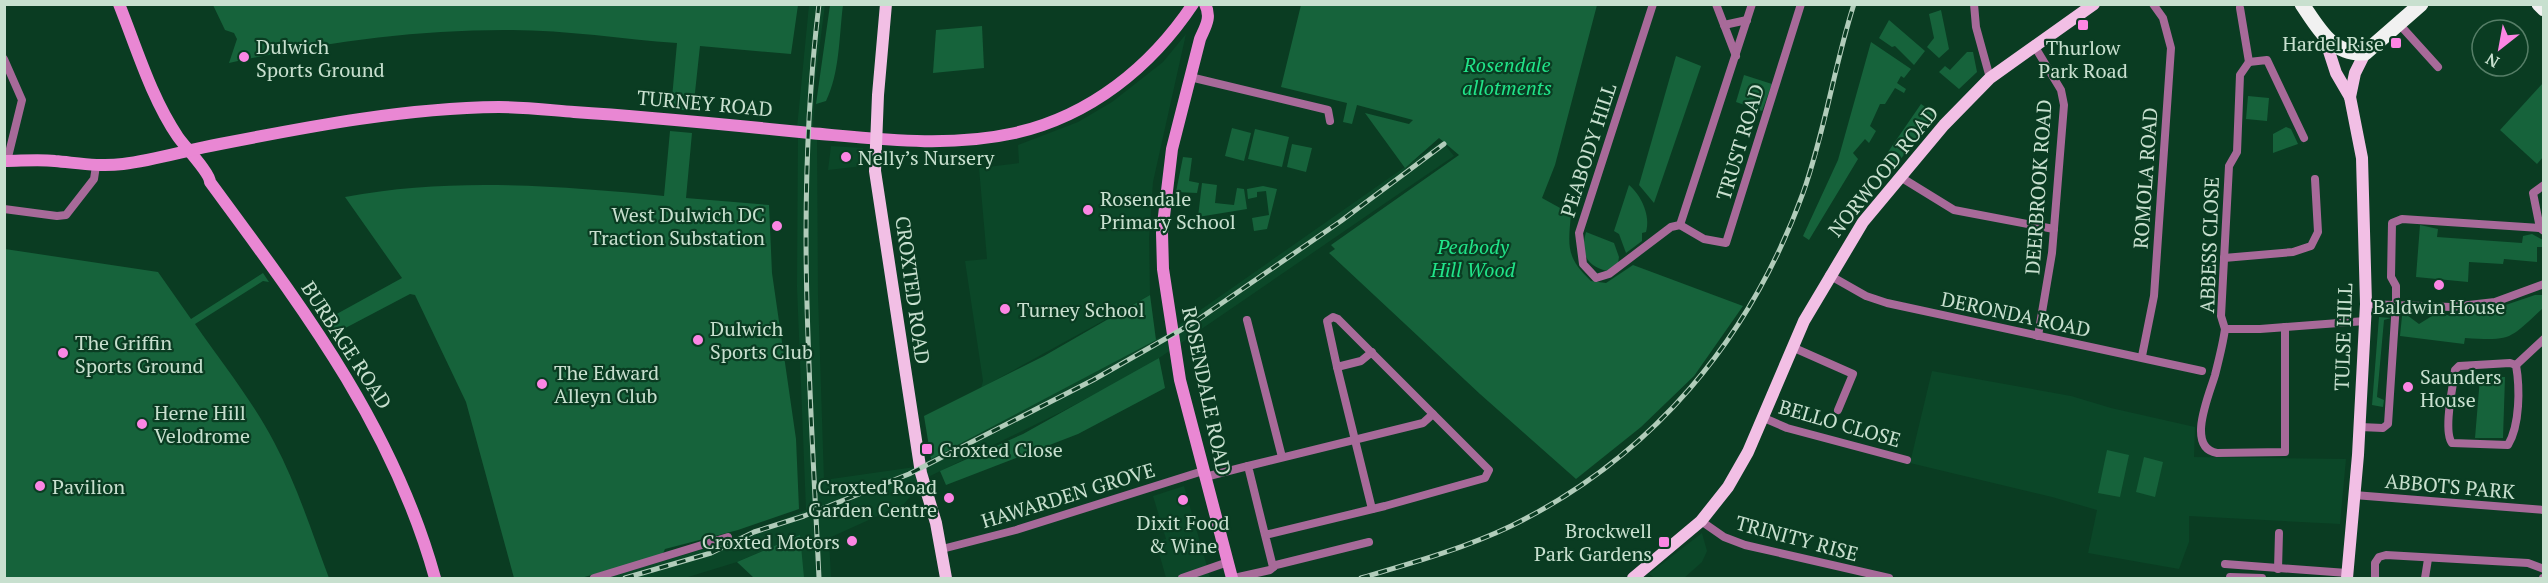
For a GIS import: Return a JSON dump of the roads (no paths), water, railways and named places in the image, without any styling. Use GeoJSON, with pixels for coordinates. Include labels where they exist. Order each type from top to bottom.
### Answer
{"type":"FeatureCollection","features":[{"type":"Feature","properties":{"kind":"highway","name":"TULSE HILL"},"geometry":{"type":"LineString","coordinates":[[2302,4],[2325,39]]}},
{"type":"Feature","properties":{"kind":"highway"},"geometry":{"type":"LineString","coordinates":[[2325,39],[2346,51],[2365,54],[2421,4]]}},
{"type":"Feature","properties":{"kind":"highway"},"geometry":{"type":"LineString","coordinates":[[2539,4],[2544,9]]}},
{"type":"Feature","properties":{"kind":"main road","name":"CROXTED ROAD"},"geometry":{"type":"LineString","coordinates":[[886,4],[875,139],[877,183],[921,473],[942,549],[946,579]]}},
{"type":"Feature","properties":{"kind":"main road","name":"NORWOOD ROAD"},"geometry":{"type":"LineString","coordinates":[[1633,579],[1701,521],[1731,482],[1764,418],[1792,347],[1829,275],[1863,222],[1944,125],[1990,78],[2094,4]]}},
{"type":"Feature","properties":{"kind":"main road","name":"TULSE HILL"},"geometry":{"type":"LineString","coordinates":[[2325,39],[2336,73],[2350,97],[2362,158],[2366,304],[2360,427],[2347,576]]}},
{"type":"Feature","properties":{"kind":"main road","name":"TULSE HILL"},"geometry":{"type":"LineString","coordinates":[[2350,97],[2355,73],[2365,54]]}},
{"type":"Feature","properties":{"kind":"street","name":"BURBAGE ROAD"},"geometry":{"type":"LineString","coordinates":[[119,4],[163,109],[191,156],[195,168],[210,182],[352,382],[392,464],[435,579]]}},
{"type":"Feature","properties":{"kind":"street","name":"ROSENDALE ROAD"},"geometry":{"type":"LineString","coordinates":[[1204,4],[1209,16],[1190,77],[1172,149],[1162,246],[1180,380],[1233,579]]}},
{"type":"Feature","properties":{"kind":"street","name":"PEABODY HILL"},"geometry":{"type":"LineString","coordinates":[[1653,4],[1579,233],[1583,264],[1596,278],[1609,274],[1671,227],[1680,225]]}},
{"type":"Feature","properties":{"kind":"street"},"geometry":{"type":"LineString","coordinates":[[1716,4],[1736,57]]}},
{"type":"Feature","properties":{"kind":"street"},"geometry":{"type":"LineString","coordinates":[[1680,225],[1752,4]]}},
{"type":"Feature","properties":{"kind":"street","name":"TRUST ROAD"},"geometry":{"type":"LineString","coordinates":[[1680,225],[1704,238],[1726,243],[1801,4]]}},
{"type":"Feature","properties":{"kind":"street"},"geometry":{"type":"LineString","coordinates":[[1974,4],[1977,27],[1990,78]]}},
{"type":"Feature","properties":{"kind":"street","name":"ROMOLA ROAD"},"geometry":{"type":"LineString","coordinates":[[2142,356],[2154,296],[2171,48],[2163,18],[2153,4]]}},
{"type":"Feature","properties":{"kind":"street","name":"TURNEY ROAD"},"geometry":{"type":"LineString","coordinates":[[6,161],[55,161],[96,166],[154,158],[155,154],[164,151],[191,156],[331,122],[454,109],[501,107],[683,119],[875,139],[931,142],[979,140],[1042,126],[1068,116],[1109,91],[1147,62],[1192,7]]}},
{"type":"Feature","properties":{"kind":"street"},"geometry":{"type":"LineString","coordinates":[[1192,7],[1199,15],[1204,30]]}},
{"type":"Feature","properties":{"kind":"street"},"geometry":{"type":"LineString","coordinates":[[2240,8],[2249,62],[2267,60],[2304,138]]}},
{"type":"Feature","properties":{"kind":"street"},"geometry":{"type":"LineString","coordinates":[[1724,25],[1748,20]]}},
{"type":"Feature","properties":{"kind":"street"},"geometry":{"type":"LineString","coordinates":[[2400,25],[2438,67]]}},
{"type":"Feature","properties":{"kind":"street","name":"DEERBROOK ROAD"},"geometry":{"type":"LineString","coordinates":[[2035,47],[2061,90],[2064,105],[2048,286],[2038,336]]}},
{"type":"Feature","properties":{"kind":"street"},"geometry":{"type":"LineString","coordinates":[[4,59],[22,100],[6,161]]}},
{"type":"Feature","properties":{"kind":"street","name":"ABBESS CLOSE"},"geometry":{"type":"LineString","coordinates":[[2249,62],[2240,75],[2237,152],[2229,166],[2221,316],[2224,329],[2365,321]]}},
{"type":"Feature","properties":{"kind":"street"},"geometry":{"type":"LineString","coordinates":[[1190,77],[1328,110],[1330,121]]}},
{"type":"Feature","properties":{"kind":"street"},"geometry":{"type":"LineString","coordinates":[[4,209],[57,216],[66,215],[94,179],[96,166]]}},
{"type":"Feature","properties":{"kind":"street"},"geometry":{"type":"LineString","coordinates":[[1902,178],[1954,210],[2054,229]]}},
{"type":"Feature","properties":{"kind":"street"},"geometry":{"type":"LineString","coordinates":[[2224,258],[2293,252],[2312,246],[2318,232],[2314,179]]}},
{"type":"Feature","properties":{"kind":"street"},"geometry":{"type":"LineString","coordinates":[[2360,427],[2383,428],[2388,424],[2396,303],[2396,286],[2391,277],[2392,223],[2402,219],[2542,229],[2533,194],[2544,184]]}},
{"type":"Feature","properties":{"kind":"street","name":"DERONDA ROAD"},"geometry":{"type":"LineString","coordinates":[[1829,275],[1866,296],[1887,303],[2142,356],[2202,371]]}},
{"type":"Feature","properties":{"kind":"street"},"geometry":{"type":"LineString","coordinates":[[2366,304],[2396,303],[2451,307],[2495,302],[2544,284]]}},
{"type":"Feature","properties":{"kind":"street"},"geometry":{"type":"LineString","coordinates":[[1265,535],[1372,509],[1485,478],[1488,475],[1488,468],[1372,352],[1338,319],[1331,318],[1326,325],[1372,509]]}},
{"type":"Feature","properties":{"kind":"street"},"geometry":{"type":"LineString","coordinates":[[1247,320],[1282,458]]}},
{"type":"Feature","properties":{"kind":"street"},"geometry":{"type":"LineString","coordinates":[[2224,329],[2215,374],[2203,414],[2201,430],[2205,446],[2217,453],[2285,452],[2285,327]]}},
{"type":"Feature","properties":{"kind":"street"},"geometry":{"type":"LineString","coordinates":[[2516,365],[2514,435],[2508,445],[2452,443],[2449,440],[2448,426],[2455,370],[2459,366],[2516,365],[2544,339]]}},
{"type":"Feature","properties":{"kind":"street"},"geometry":{"type":"LineString","coordinates":[[1792,347],[1853,374],[1838,410]]}},
{"type":"Feature","properties":{"kind":"street"},"geometry":{"type":"LineString","coordinates":[[1336,367],[1361,361],[1372,352]]}},
{"type":"Feature","properties":{"kind":"street","name":"HAWARDEN GROVE"},"geometry":{"type":"LineString","coordinates":[[942,549],[1016,530],[1204,474],[1248,466],[1423,423],[1434,414]]}},
{"type":"Feature","properties":{"kind":"street","name":"BELLO CLOSE"},"geometry":{"type":"LineString","coordinates":[[1764,418],[1787,428],[1907,460]]}},
{"type":"Feature","properties":{"kind":"street"},"geometry":{"type":"LineString","coordinates":[[1248,466],[1273,567]]}},
{"type":"Feature","properties":{"kind":"street","name":"ABBOTS PARK"},"geometry":{"type":"LineString","coordinates":[[2354,495],[2544,510]]}},
{"type":"Feature","properties":{"kind":"street","name":"TRINITY RISE"},"geometry":{"type":"LineString","coordinates":[[1701,521],[1724,537],[1745,544],[1889,579]]}},
{"type":"Feature","properties":{"kind":"street"},"geometry":{"type":"LineString","coordinates":[[2278,569],[2279,533]]}},
{"type":"Feature","properties":{"kind":"street"},"geometry":{"type":"LineString","coordinates":[[594,579],[728,537]]}},
{"type":"Feature","properties":{"kind":"street"},"geometry":{"type":"LineString","coordinates":[[1233,579],[1369,542]]}},
{"type":"Feature","properties":{"kind":"street"},"geometry":{"type":"LineString","coordinates":[[2375,579],[2375,563],[2379,557],[2386,555],[2528,563],[2544,569]]}},
{"type":"Feature","properties":{"kind":"street"},"geometry":{"type":"LineString","coordinates":[[2425,579],[2428,559]]}},
{"type":"Feature","properties":{"kind":"street"},"geometry":{"type":"LineString","coordinates":[[1182,579],[1228,562]]}},
{"type":"Feature","properties":{"kind":"street"},"geometry":{"type":"LineString","coordinates":[[2225,564],[2347,576]]}},
{"type":"Feature","properties":{"kind":"street"},"geometry":{"type":"LineString","coordinates":[[2230,577],[2262,579]]}},
{"type":"Feature","properties":{"kind":"railway"},"geometry":{"type":"LineString","coordinates":[[819,4],[812,77],[806,220],[809,362],[819,578]]}},
{"type":"Feature","properties":{"kind":"railway"},"geometry":{"type":"LineString","coordinates":[[1361,578],[1474,542],[1511,526],[1562,498],[1609,465],[1651,429],[1690,388],[1724,344],[1755,297],[1781,246],[1811,170],[1854,4]]}},
{"type":"Feature","properties":{"kind":"railway"},"geometry":{"type":"LineString","coordinates":[[625,578],[711,553],[754,532],[804,516],[909,474],[1093,380],[1193,323],[1341,221],[1444,144]]}},
{"type":"Feature","properties":{"kind":"place","name":"Thurlow Park Road"},"geometry":{"type":"Point","coordinates":[2083,25]}},
{"type":"Feature","properties":{"kind":"place","name":"Hardel Rise"},"geometry":{"type":"Point","coordinates":[2396,43]}},
{"type":"Feature","properties":{"kind":"place","name":"Dulwich Sports Ground"},"geometry":{"type":"Point","coordinates":[244,57]}},
{"type":"Feature","properties":{"kind":"place","name":"Nelly’s Nursery"},"geometry":{"type":"Point","coordinates":[846,157]}},
{"type":"Feature","properties":{"kind":"place","name":"Rosendale Primary School"},"geometry":{"type":"Point","coordinates":[1088,210]}},
{"type":"Feature","properties":{"kind":"place","name":"West Dulwich DC Traction Substation"},"geometry":{"type":"Point","coordinates":[777,226]}},
{"type":"Feature","properties":{"kind":"place","name":"Baldwin House"},"geometry":{"type":"Point","coordinates":[2439,285]}},
{"type":"Feature","properties":{"kind":"place","name":"Turney School"},"geometry":{"type":"Point","coordinates":[1005,309]}},
{"type":"Feature","properties":{"kind":"place","name":"Dulwich Sports Club"},"geometry":{"type":"Point","coordinates":[698,340]}},
{"type":"Feature","properties":{"kind":"place","name":"The Griffin Sports Ground"},"geometry":{"type":"Point","coordinates":[63,353]}},
{"type":"Feature","properties":{"kind":"place","name":"The Edward Alleyn Club"},"geometry":{"type":"Point","coordinates":[542,384]}},
{"type":"Feature","properties":{"kind":"place","name":"Saunders House"},"geometry":{"type":"Point","coordinates":[2408,387]}},
{"type":"Feature","properties":{"kind":"place","name":"Herne Hill Velodrome"},"geometry":{"type":"Point","coordinates":[142,424]}},
{"type":"Feature","properties":{"kind":"place","name":"Croxted Close"},"geometry":{"type":"Point","coordinates":[927,449]}},
{"type":"Feature","properties":{"kind":"place","name":"Pavilion"},"geometry":{"type":"Point","coordinates":[40,486]}},
{"type":"Feature","properties":{"kind":"place","name":"Croxted Road Garden Centre"},"geometry":{"type":"Point","coordinates":[949,498]}},
{"type":"Feature","properties":{"kind":"place","name":"Dixit Food & Wine"},"geometry":{"type":"Point","coordinates":[1183,500]}},
{"type":"Feature","properties":{"kind":"place","name":"Croxted Motors"},"geometry":{"type":"Point","coordinates":[852,541]}},
{"type":"Feature","properties":{"kind":"place","name":"Brockwell Park Gardens"},"geometry":{"type":"Point","coordinates":[1664,542]}},
{"type":"Feature","properties":{"kind":"park label","name":"Rosendale allotments"},"geometry":{"type":"Point","coordinates":[1507,76]}},
{"type":"Feature","properties":{"kind":"park label","name":"Peabody Hill Wood"},"geometry":{"type":"Point","coordinates":[1473,258]}}]}
